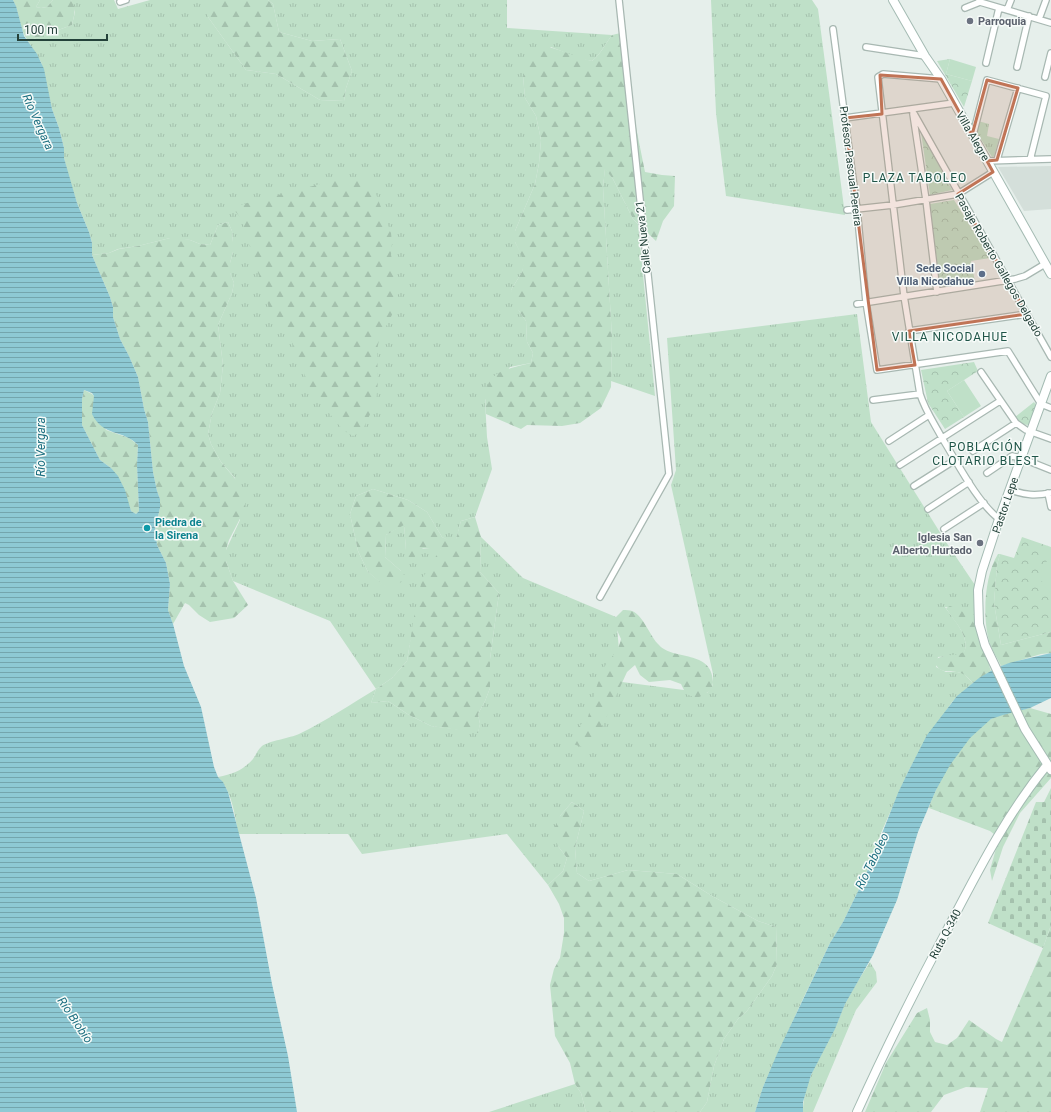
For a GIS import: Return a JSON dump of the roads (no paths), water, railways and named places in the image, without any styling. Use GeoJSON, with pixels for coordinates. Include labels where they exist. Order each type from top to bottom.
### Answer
{"type":"FeatureCollection","features":[{"type":"Feature","properties":{"kind":"street","name":"Calle Nueva 21"},"geometry":{"type":"LineString","coordinates":[[600,597],[668,474],[619,0]]}},
{"type":"Feature","properties":{"kind":"street","name":"Villa Alegre"},"geometry":{"type":"LineString","coordinates":[[893,0],[925,56],[941,79],[1051,274]]}},
{"type":"Feature","properties":{"kind":"street"},"geometry":{"type":"LineString","coordinates":[[1007,10],[1011,0]]}},
{"type":"Feature","properties":{"kind":"street"},"geometry":{"type":"LineString","coordinates":[[1040,19],[1046,0]]}},
{"type":"Feature","properties":{"kind":"street"},"geometry":{"type":"LineString","coordinates":[[965,8],[980,1],[1051,23]]}},
{"type":"Feature","properties":{"kind":"street"},"geometry":{"type":"LineString","coordinates":[[986,63],[999,8]]}},
{"type":"Feature","properties":{"kind":"street"},"geometry":{"type":"LineString","coordinates":[[1017,67],[1029,16]]}},
{"type":"Feature","properties":{"kind":"street","name":"Profesor Pascual Pereira"},"geometry":{"type":"LineString","coordinates":[[834,29],[857,209],[866,302],[877,370],[915,365]]}},
{"type":"Feature","properties":{"kind":"street"},"geometry":{"type":"LineString","coordinates":[[866,47],[925,56]]}},
{"type":"Feature","properties":{"kind":"street"},"geometry":{"type":"LineString","coordinates":[[1045,77],[1051,53]]}},
{"type":"Feature","properties":{"kind":"street"},"geometry":{"type":"LineString","coordinates":[[941,79],[883,74],[880,75],[878,80],[904,296],[923,405],[969,482],[984,504],[999,519]]}},
{"type":"Feature","properties":{"kind":"street"},"geometry":{"type":"LineString","coordinates":[[972,135],[987,80],[1046,96],[1030,160]]}},
{"type":"Feature","properties":{"kind":"street"},"geometry":{"type":"LineString","coordinates":[[997,160],[1018,88]]}},
{"type":"Feature","properties":{"kind":"street"},"geometry":{"type":"LineString","coordinates":[[846,118],[954,103]]}},
{"type":"Feature","properties":{"kind":"street"},"geometry":{"type":"LineString","coordinates":[[912,110],[926,200],[936,292]]}},
{"type":"Feature","properties":{"kind":"street","name":"Pasaje Roberto Gallegos Delgado"},"geometry":{"type":"LineString","coordinates":[[912,110],[1051,357]]}},
{"type":"Feature","properties":{"kind":"street"},"geometry":{"type":"LineString","coordinates":[[987,161],[1051,160]]}},
{"type":"Feature","properties":{"kind":"street"},"geometry":{"type":"LineString","coordinates":[[846,210],[893,205],[958,194],[993,172]]}},
{"type":"Feature","properties":{"kind":"street"},"geometry":{"type":"LineString","coordinates":[[857,304],[1015,279],[1025,276],[1045,264]]}},
{"type":"Feature","properties":{"kind":"street"},"geometry":{"type":"LineString","coordinates":[[909,331],[1027,314]]}},
{"type":"Feature","properties":{"kind":"street"},"geometry":{"type":"LineString","coordinates":[[915,365],[1008,351],[1041,404],[1051,408]]}},
{"type":"Feature","properties":{"kind":"street"},"geometry":{"type":"LineString","coordinates":[[981,372],[1016,423],[1026,430],[1051,439]]}},
{"type":"Feature","properties":{"kind":"street","name":"Pastor Lepe"},"geometry":{"type":"LineString","coordinates":[[1049,767],[1025,729],[981,634],[979,624],[978,590],[982,571],[999,519],[1051,376]]}},
{"type":"Feature","properties":{"kind":"street"},"geometry":{"type":"LineString","coordinates":[[872,400],[920,394]]}},
{"type":"Feature","properties":{"kind":"street"},"geometry":{"type":"LineString","coordinates":[[900,465],[1000,401]]}},
{"type":"Feature","properties":{"kind":"street"},"geometry":{"type":"LineString","coordinates":[[888,441],[929,415]]}},
{"type":"Feature","properties":{"kind":"street"},"geometry":{"type":"LineString","coordinates":[[973,451],[1016,423]]}},
{"type":"Feature","properties":{"kind":"street"},"geometry":{"type":"LineString","coordinates":[[987,473],[1012,456],[1051,470]]}},
{"type":"Feature","properties":{"kind":"street"},"geometry":{"type":"LineString","coordinates":[[914,486],[955,460]]}},
{"type":"Feature","properties":{"kind":"street"},"geometry":{"type":"LineString","coordinates":[[928,509],[969,482]]}},
{"type":"Feature","properties":{"kind":"street"},"geometry":{"type":"LineString","coordinates":[[1010,490],[1024,495],[1050,493],[1051,507]]}},
{"type":"Feature","properties":{"kind":"street"},"geometry":{"type":"LineString","coordinates":[[944,529],[984,504]]}},
{"type":"Feature","properties":{"kind":"street","name":"Ruta Q-340"},"geometry":{"type":"LineString","coordinates":[[857,1112],[889,1041],[978,871],[1008,819],[1034,781],[1049,767]]}},
{"type":"Feature","properties":{"kind":"water"},"geometry":{"type":"Polygon","coordinates":[[[0,0],[13,0],[24,36],[37,54],[44,69],[52,109],[64,148],[64,158],[77,203],[92,243],[92,255],[110,297],[113,307],[113,317],[120,339],[138,377],[148,422],[153,472],[160,499],[160,508],[155,529],[157,545],[166,563],[170,584],[168,610],[184,666],[201,707],[214,767],[218,777],[223,782],[228,792],[256,898],[272,984],[288,1056],[297,1112],[0,1112],[0,0]],[[84,390],[82,399],[82,425],[100,460],[111,468],[118,476],[125,490],[131,511],[136,514],[139,511],[137,465],[138,445],[126,437],[107,430],[97,421],[92,414],[94,396],[92,393],[84,390]]]}},
{"type":"Feature","properties":{"kind":"water","name":"Río Taboleo"},"geometry":{"type":"Polygon","coordinates":[[[1051,653],[1051,698],[1030,708],[991,719],[970,738],[950,765],[936,790],[918,832],[897,900],[873,955],[845,1004],[835,1029],[811,1075],[803,1102],[803,1112],[755,1112],[763,1087],[777,1054],[830,943],[843,922],[864,879],[898,793],[927,735],[957,696],[979,678],[996,668],[1009,663],[1051,653]]]}},
{"type":"Feature","properties":{"kind":"place","name":"Parroquia"},"geometry":{"type":"Point","coordinates":[970,21]}},
{"type":"Feature","properties":{"kind":"place","name":"Sede Social Villa Nicodahue"},"geometry":{"type":"Point","coordinates":[982,274]}},
{"type":"Feature","properties":{"kind":"place","name":"Piedra de la Sirena"},"geometry":{"type":"Point","coordinates":[147,528]}},
{"type":"Feature","properties":{"kind":"place","name":"Iglesia San Alberto Hurtado"},"geometry":{"type":"Point","coordinates":[980,543]}},
{"type":"Feature","properties":{"kind":"district","name":"PLAZA TABOLEO"},"geometry":{"type":"Point","coordinates":[915,178]}},
{"type":"Feature","properties":{"kind":"district","name":"VILLA NICODAHUE"},"geometry":{"type":"Point","coordinates":[950,337]}},
{"type":"Feature","properties":{"kind":"district","name":"POBLACIÓN CLOTARIO BLEST"},"geometry":{"type":"Point","coordinates":[986,454]}},
{"type":"Feature","properties":{"kind":"water label","name":"Río Vergara"},"geometry":{"type":"Point","coordinates":[38,122]}},
{"type":"Feature","properties":{"kind":"water label","name":"Río Vergara"},"geometry":{"type":"Point","coordinates":[41,447]}},
{"type":"Feature","properties":{"kind":"water label","name":"Río Biobío"},"geometry":{"type":"Point","coordinates":[75,1020]}}]}
